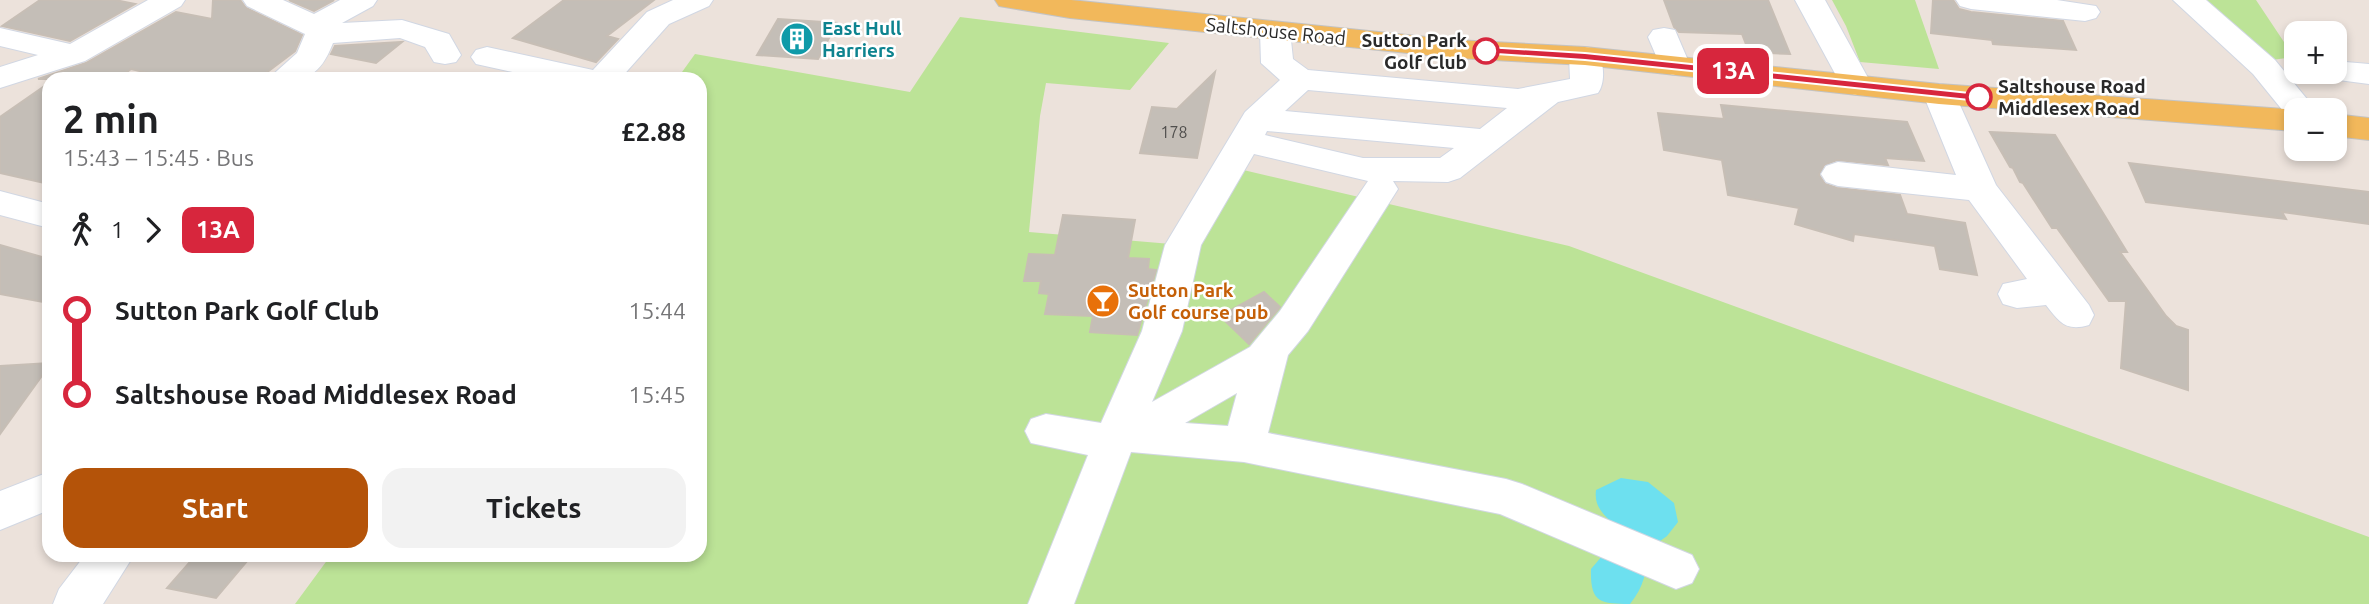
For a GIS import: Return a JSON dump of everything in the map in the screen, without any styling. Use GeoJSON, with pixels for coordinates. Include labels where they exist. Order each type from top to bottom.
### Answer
{"type":"FeatureCollection","features":[{"type":"Feature","properties":{"kind":"main road","name":"Saltshouse Road"},"geometry":{"type":"LineString","coordinates":[[1010,0],[1070,9],[1456,49],[1585,56],[1669,51],[1856,85],[1939,94],[2284,119]]}},
{"type":"Feature","properties":{"kind":"main road"},"geometry":{"type":"LineString","coordinates":[[2347,126],[2369,129]]}},
{"type":"Feature","properties":{"kind":"street"},"geometry":{"type":"LineString","coordinates":[[0,78],[74,54],[170,0]]}},
{"type":"Feature","properties":{"kind":"street"},"geometry":{"type":"LineString","coordinates":[[258,0],[318,30],[402,29],[438,41],[444,55]]}},
{"type":"Feature","properties":{"kind":"street"},"geometry":{"type":"LineString","coordinates":[[293,72],[311,58],[318,30],[362,0]]}},
{"type":"Feature","properties":{"kind":"street"},"geometry":{"type":"LineString","coordinates":[[608,72],[658,18],[698,0]]}},
{"type":"Feature","properties":{"kind":"street"},"geometry":{"type":"LineString","coordinates":[[1810,0],[1828,27],[1856,85]]}},
{"type":"Feature","properties":{"kind":"street"},"geometry":{"type":"LineString","coordinates":[[1971,0],[2085,12]]}},
{"type":"Feature","properties":{"kind":"street"},"geometry":{"type":"LineString","coordinates":[[2188,0],[2264,66],[2290,98]]}},
{"type":"Feature","properties":{"kind":"street"},"geometry":{"type":"LineString","coordinates":[[1275,31],[1278,63],[1300,79],[1518,99],[1587,86],[1585,56]]}},
{"type":"Feature","properties":{"kind":"street"},"geometry":{"type":"LineString","coordinates":[[0,37],[74,54]]}},
{"type":"Feature","properties":{"kind":"street"},"geometry":{"type":"LineString","coordinates":[[487,57],[559,72]]}},
{"type":"Feature","properties":{"kind":"street"},"geometry":{"type":"LineString","coordinates":[[2264,66],[2284,68]]}},
{"type":"Feature","properties":{"kind":"street"},"geometry":{"type":"LineString","coordinates":[[2347,72],[2369,74]]}},
{"type":"Feature","properties":{"kind":"street"},"geometry":{"type":"LineString","coordinates":[[1051,604],[1162,331],[1183,245],[1251,130],[1300,79]]}},
{"type":"Feature","properties":{"kind":"street"},"geometry":{"type":"LineString","coordinates":[[1251,130],[1363,169],[1448,170],[1549,93]]}},
{"type":"Feature","properties":{"kind":"street"},"geometry":{"type":"LineString","coordinates":[[1939,94],[1980,189],[2065,302],[2017,294]]}},
{"type":"Feature","properties":{"kind":"street"},"geometry":{"type":"LineString","coordinates":[[1857,183],[1980,189]]}},
{"type":"Feature","properties":{"kind":"street"},"geometry":{"type":"LineString","coordinates":[[1244,445],[1269,349],[1294,321],[1380,189]]}},
{"type":"Feature","properties":{"kind":"street"},"geometry":{"type":"LineString","coordinates":[[0,203],[42,214]]}},
{"type":"Feature","properties":{"kind":"street"},"geometry":{"type":"LineString","coordinates":[[1120,437],[1268,356]]}},
{"type":"Feature","properties":{"kind":"street"},"geometry":{"type":"LineString","coordinates":[[1046,431],[1244,445],[1506,497],[1676,569]]}},
{"type":"Feature","properties":{"kind":"street"},"geometry":{"type":"LineString","coordinates":[[0,511],[42,493]]}},
{"type":"Feature","properties":{"kind":"street"},"geometry":{"type":"LineString","coordinates":[[76,604],[106,562]]}},
{"type":"Feature","properties":{"kind":"green space"},"geometry":{"type":"Polygon","coordinates":[[[1832,0],[1915,0],[1939,69],[1860,62],[1832,0]]]}},
{"type":"Feature","properties":{"kind":"green space"},"geometry":{"type":"Polygon","coordinates":[[[2205,0],[2256,0],[2284,42],[2284,58],[2272,60],[2205,0]]]}},
{"type":"Feature","properties":{"kind":"green space"},"geometry":{"type":"Polygon","coordinates":[[[960,17],[1169,43],[1130,90],[1046,83],[1040,116],[1029,232],[1183,245],[1239,169],[1569,246],[2369,537],[2369,604],[295,604],[326,562],[707,562],[707,72],[682,72],[695,54],[910,92],[960,17]]]}},
{"type":"Feature","properties":{"kind":"water"},"geometry":{"type":"Polygon","coordinates":[[[1621,478],[1648,482],[1674,503],[1678,522],[1667,536],[1649,549],[1644,578],[1630,604],[1604,602],[1599,599],[1592,589],[1591,580],[1591,569],[1620,535],[1600,510],[1596,490],[1621,478]]]}},
{"type":"Feature","properties":{"kind":"building"},"geometry":{"type":"Polygon","coordinates":[[[40,0],[115,0],[135,4],[70,41],[2,26],[40,0]]]}},
{"type":"Feature","properties":{"kind":"building"},"geometry":{"type":"Polygon","coordinates":[[[213,0],[240,0],[246,8],[302,35],[295,51],[267,72],[144,72],[131,69],[127,72],[59,72],[86,63],[176,12],[212,19],[213,0]]]}},
{"type":"Feature","properties":{"kind":"building"},"geometry":{"type":"Polygon","coordinates":[[[289,0],[334,0],[314,11],[289,0]]]}},
{"type":"Feature","properties":{"kind":"building"},"geometry":{"type":"Polygon","coordinates":[[[564,0],[654,0],[607,36],[618,39],[596,62],[513,38],[564,0]]]}},
{"type":"Feature","properties":{"kind":"building"},"geometry":{"type":"Polygon","coordinates":[[[1664,0],[1768,0],[1790,54],[1749,52],[1742,34],[1679,32],[1674,27],[1664,0]]]}},
{"type":"Feature","properties":{"kind":"building"},"geometry":{"type":"Polygon","coordinates":[[[1933,0],[1953,0],[1959,9],[1971,12],[2063,21],[2076,50],[1993,44],[1992,40],[1931,33],[1933,0]]]}},
{"type":"Feature","properties":{"kind":"building","name":"East Hull Harriers"},"geometry":{"type":"Polygon","coordinates":[[[778,19],[837,23],[818,59],[757,55],[778,19]]]}},
{"type":"Feature","properties":{"kind":"building"},"geometry":{"type":"Polygon","coordinates":[[[402,42],[376,63],[331,54],[335,46],[402,42]]]}},
{"type":"Feature","properties":{"kind":"building"},"geometry":{"type":"Polygon","coordinates":[[[1215,72],[1197,158],[1140,153],[1152,107],[1177,109],[1215,72]]]}},
{"type":"Feature","properties":{"kind":"building"},"geometry":{"type":"Polygon","coordinates":[[[42,88],[42,182],[0,173],[0,117],[42,88]]]}},
{"type":"Feature","properties":{"kind":"building"},"geometry":{"type":"Polygon","coordinates":[[[1721,105],[1907,122],[1924,161],[1885,158],[1888,165],[1837,160],[1824,165],[1819,175],[1825,184],[1837,188],[1900,195],[1907,214],[1965,223],[1977,275],[1940,269],[1935,246],[1854,234],[1853,241],[1795,224],[1799,208],[1728,195],[1722,160],[1664,150],[1658,113],[1724,119],[1721,105]]]}},
{"type":"Feature","properties":{"kind":"building"},"geometry":{"type":"Polygon","coordinates":[[[1990,132],[2055,135],[2127,252],[2120,252],[2166,316],[2176,326],[2188,330],[2188,390],[2121,368],[2126,301],[2109,301],[2057,228],[2052,228],[2010,167],[1990,132]]]}},
{"type":"Feature","properties":{"kind":"building"},"geometry":{"type":"Polygon","coordinates":[[[2129,163],[2369,192],[2369,224],[2282,212],[2286,219],[2146,202],[2129,163]]]}},
{"type":"Feature","properties":{"kind":"building","name":"Sutton Park Golf course pub"},"geometry":{"type":"Polygon","coordinates":[[[1063,215],[1135,220],[1128,258],[1149,259],[1148,269],[1156,270],[1137,335],[1090,332],[1093,316],[1045,314],[1049,294],[1039,293],[1041,281],[1024,281],[1029,254],[1055,255],[1063,215]]]}},
{"type":"Feature","properties":{"kind":"building"},"geometry":{"type":"Polygon","coordinates":[[[0,245],[42,257],[42,302],[0,294],[0,245]]]}},
{"type":"Feature","properties":{"kind":"building"},"geometry":{"type":"Polygon","coordinates":[[[1264,292],[1280,307],[1249,344],[1220,316],[1264,292]]]}},
{"type":"Feature","properties":{"kind":"building"},"geometry":{"type":"Polygon","coordinates":[[[42,363],[42,376],[0,434],[0,366],[42,363]]]}},
{"type":"Feature","properties":{"kind":"building"},"geometry":{"type":"Polygon","coordinates":[[[190,562],[246,562],[216,598],[167,588],[190,562]]]}},
{"type":"Feature","properties":{"kind":"bus line","name":"13A"},"geometry":{"type":"LineString","coordinates":[[1486,51],[1585,56],[1979,97]]}},
{"type":"Feature","properties":{"kind":"place","name":"East Hull Harriers"},"geometry":{"type":"Point","coordinates":[797,39]}},
{"type":"Feature","properties":{"kind":"place","name":"Sutton Park Golf Club"},"geometry":{"type":"Point","coordinates":[1486,51]}},
{"type":"Feature","properties":{"kind":"place","name":"Saltshouse Road Middlesex Road"},"geometry":{"type":"Point","coordinates":[1979,97]}},
{"type":"Feature","properties":{"kind":"place","name":"Sutton Park Golf course pub"},"geometry":{"type":"Point","coordinates":[1103,301]}}]}
